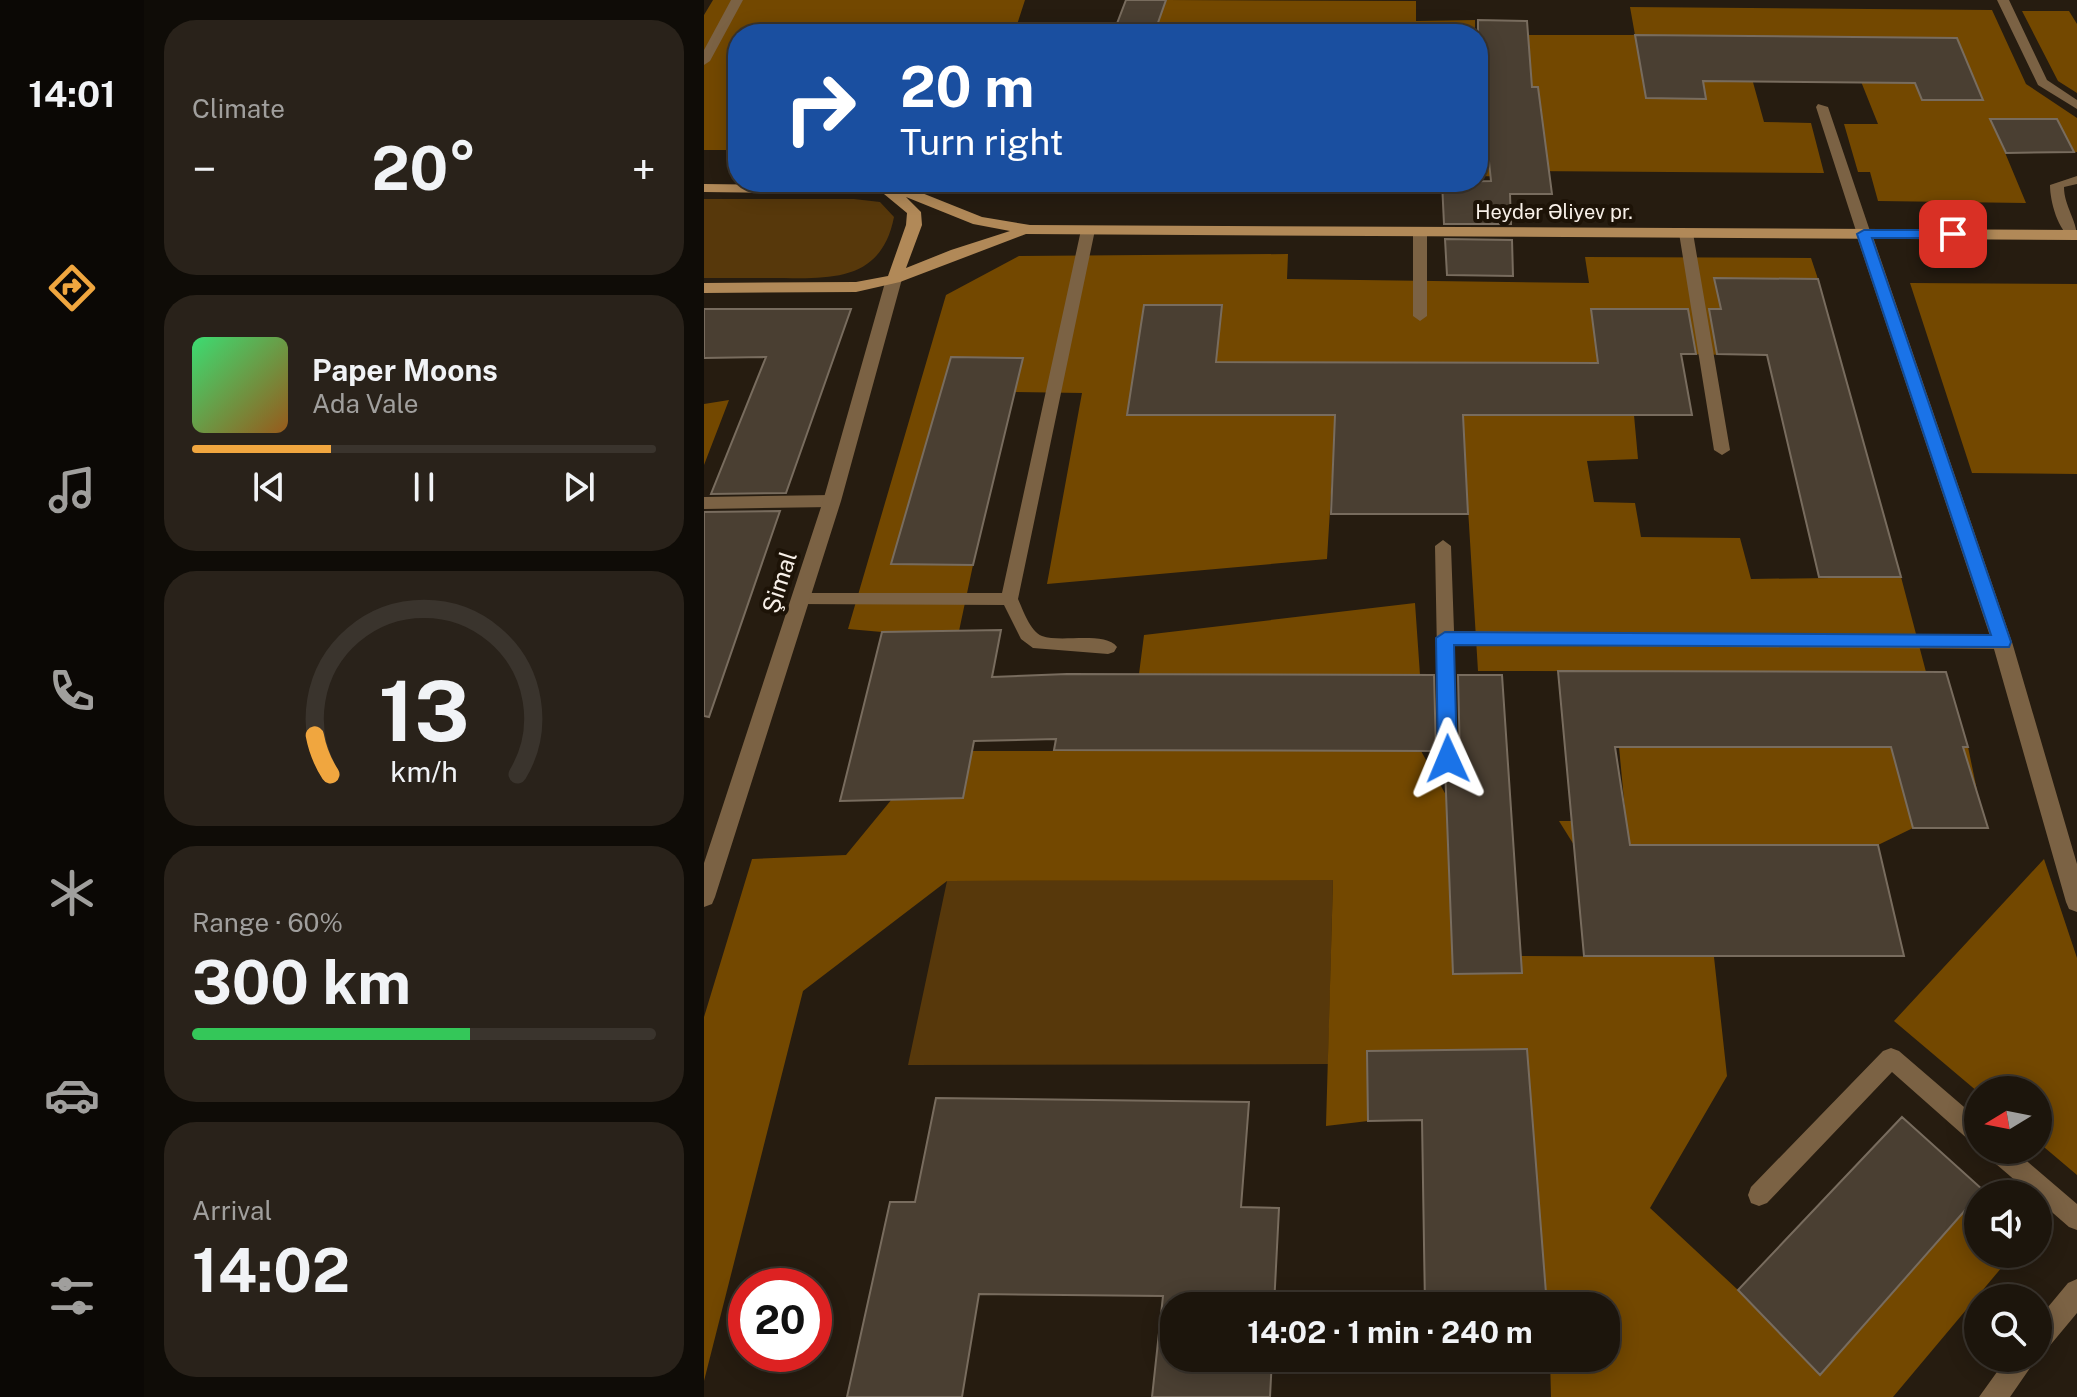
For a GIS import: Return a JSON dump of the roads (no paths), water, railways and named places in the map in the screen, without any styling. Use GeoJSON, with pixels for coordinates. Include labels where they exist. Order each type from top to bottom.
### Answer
{"type":"FeatureCollection","features":[{"type":"Feature","properties":{"kind":"main road","name":"Heydər Əliyev pr."},"geometry":{"type":"LineString","coordinates":[[704,188],[728,188]]}},
{"type":"Feature","properties":{"kind":"main road"},"geometry":{"type":"LineString","coordinates":[[889,192],[914,212],[914,225],[894,279]]}},
{"type":"Feature","properties":{"kind":"main road","name":"Heydər Əliyev pr."},"geometry":{"type":"LineString","coordinates":[[900,192],[912,194],[978,221],[1030,230],[2075,235]]}},
{"type":"Feature","properties":{"kind":"main road","name":"Heydər Əliyev pr."},"geometry":{"type":"LineString","coordinates":[[704,288],[835,289],[894,279],[956,253],[1030,230]]}},
{"type":"Feature","properties":{"kind":"street"},"geometry":{"type":"LineString","coordinates":[[1864,234],[2002,642],[2077,902]]}},
{"type":"Feature","properties":{"kind":"street","name":"Şimal"},"geometry":{"type":"LineString","coordinates":[[704,897],[832,501],[894,279]]}},
{"type":"Feature","properties":{"kind":"street"},"geometry":{"type":"LineString","coordinates":[[2052,1323],[2077,1292]]}},
{"type":"Feature","properties":{"kind":"street"},"geometry":{"type":"LineString","coordinates":[[1993,1397],[2013,1372]]}},
{"type":"Feature","properties":{"kind":"lane"},"geometry":{"type":"LineString","coordinates":[[704,61],[737,0]]}},
{"type":"Feature","properties":{"kind":"lane"},"geometry":{"type":"LineString","coordinates":[[2003,0],[2042,82],[2077,105]]}},
{"type":"Feature","properties":{"kind":"lane"},"geometry":{"type":"LineString","coordinates":[[1822,107],[1864,234]]}},
{"type":"Feature","properties":{"kind":"lane"},"geometry":{"type":"LineString","coordinates":[[2075,235],[2057,200],[2057,185],[2077,180]]}},
{"type":"Feature","properties":{"kind":"lane"},"geometry":{"type":"LineString","coordinates":[[1088,230],[1009,599],[1027,634],[1039,643],[1108,647]]}},
{"type":"Feature","properties":{"kind":"lane"},"geometry":{"type":"LineString","coordinates":[[1420,232],[1420,316]]}},
{"type":"Feature","properties":{"kind":"lane"},"geometry":{"type":"LineString","coordinates":[[1686,233],[1722,450]]}},
{"type":"Feature","properties":{"kind":"lane"},"geometry":{"type":"LineString","coordinates":[[704,503],[832,501]]}},
{"type":"Feature","properties":{"kind":"lane"},"geometry":{"type":"LineString","coordinates":[[1443,546],[1448,759]]}},
{"type":"Feature","properties":{"kind":"lane"},"geometry":{"type":"LineString","coordinates":[[800,599],[1009,599]]}},
{"type":"Feature","properties":{"kind":"lane"},"geometry":{"type":"LineString","coordinates":[[1445,638],[2002,642]]}},
{"type":"Feature","properties":{"kind":"lane"},"geometry":{"type":"LineString","coordinates":[[1759,1195],[1891,1058],[1964,1121]]}},
{"type":"Feature","properties":{"kind":"lane"},"geometry":{"type":"LineString","coordinates":[[2013,1164],[2077,1219]]}}]}
